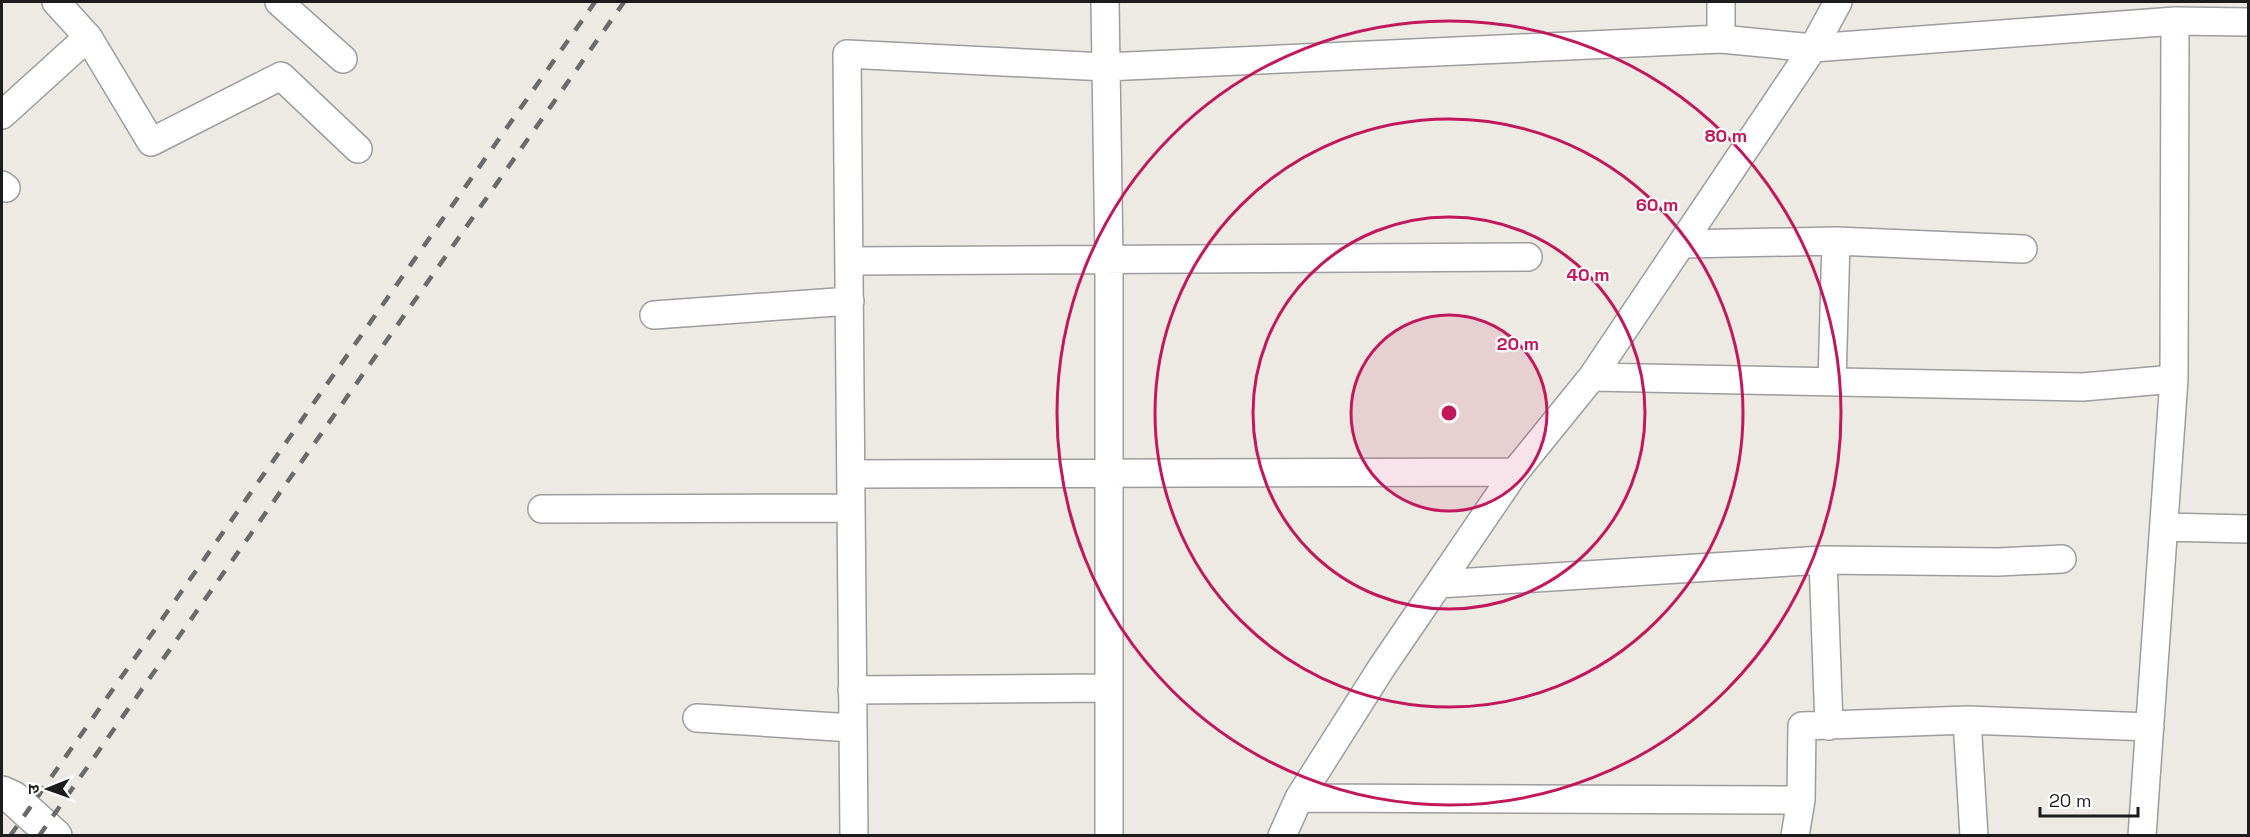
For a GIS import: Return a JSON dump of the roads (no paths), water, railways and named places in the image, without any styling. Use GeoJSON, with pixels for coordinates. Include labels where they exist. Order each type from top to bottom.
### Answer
{"type":"FeatureCollection","features":[{"type":"Feature","properties":{"kind":"street"},"geometry":{"type":"LineString","coordinates":[[56,2],[88,37],[151,142],[281,76],[358,149]]}},
{"type":"Feature","properties":{"kind":"street"},"geometry":{"type":"LineString","coordinates":[[279,2],[343,59]]}},
{"type":"Feature","properties":{"kind":"street"},"geometry":{"type":"LineString","coordinates":[[1105,2],[1109,259],[1109,836]]}},
{"type":"Feature","properties":{"kind":"street"},"geometry":{"type":"LineString","coordinates":[[1721,2],[1721,39]]}},
{"type":"Feature","properties":{"kind":"street"},"geometry":{"type":"LineString","coordinates":[[1282,836],[1299,798],[1382,667],[1515,472],[1593,377],[1813,48],[1838,2]]}},
{"type":"Feature","properties":{"kind":"street"},"geometry":{"type":"LineString","coordinates":[[2142,836],[2174,379],[2175,21]]}},
{"type":"Feature","properties":{"kind":"street"},"geometry":{"type":"LineString","coordinates":[[854,836],[847,54],[1105,67],[1721,39],[1813,48],[2175,21],[2248,22]]}},
{"type":"Feature","properties":{"kind":"street"},"geometry":{"type":"LineString","coordinates":[[2,115],[88,37]]}},
{"type":"Feature","properties":{"kind":"street"},"geometry":{"type":"LineString","coordinates":[[1682,244],[1836,241],[2023,249]]}},
{"type":"Feature","properties":{"kind":"street"},"geometry":{"type":"LineString","coordinates":[[1832,382],[1836,241]]}},
{"type":"Feature","properties":{"kind":"street"},"geometry":{"type":"LineString","coordinates":[[850,261],[1528,257]]}},
{"type":"Feature","properties":{"kind":"street"},"geometry":{"type":"LineString","coordinates":[[654,315],[850,301]]}},
{"type":"Feature","properties":{"kind":"street"},"geometry":{"type":"LineString","coordinates":[[1593,377],[2083,387],[2174,379]]}},
{"type":"Feature","properties":{"kind":"street"},"geometry":{"type":"LineString","coordinates":[[850,474],[1515,472]]}},
{"type":"Feature","properties":{"kind":"street"},"geometry":{"type":"LineString","coordinates":[[542,509],[851,508]]}},
{"type":"Feature","properties":{"kind":"street"},"geometry":{"type":"LineString","coordinates":[[2164,526],[2248,529]]}},
{"type":"Feature","properties":{"kind":"street"},"geometry":{"type":"LineString","coordinates":[[1438,584],[1823,560],[1998,562],[2062,559]]}},
{"type":"Feature","properties":{"kind":"street"},"geometry":{"type":"LineString","coordinates":[[1823,560],[1829,726]]}},
{"type":"Feature","properties":{"kind":"street"},"geometry":{"type":"LineString","coordinates":[[852,690],[1108,688]]}},
{"type":"Feature","properties":{"kind":"street"},"geometry":{"type":"LineString","coordinates":[[697,718],[852,728]]}},
{"type":"Feature","properties":{"kind":"street"},"geometry":{"type":"LineString","coordinates":[[1795,836],[1801,800],[1802,726],[1967,720],[2151,726]]}},
{"type":"Feature","properties":{"kind":"street"},"geometry":{"type":"LineString","coordinates":[[1967,720],[1974,836]]}},
{"type":"Feature","properties":{"kind":"street"},"geometry":{"type":"LineString","coordinates":[[2,793],[13,798],[55,836]]}},
{"type":"Feature","properties":{"kind":"street"},"geometry":{"type":"LineString","coordinates":[[1299,798],[1801,800]]}},
{"type":"Feature","properties":{"kind":"railway"},"geometry":{"type":"LineString","coordinates":[[10,836],[595,2]]}},
{"type":"Feature","properties":{"kind":"railway"},"geometry":{"type":"LineString","coordinates":[[39,836],[624,2]]}}]}
